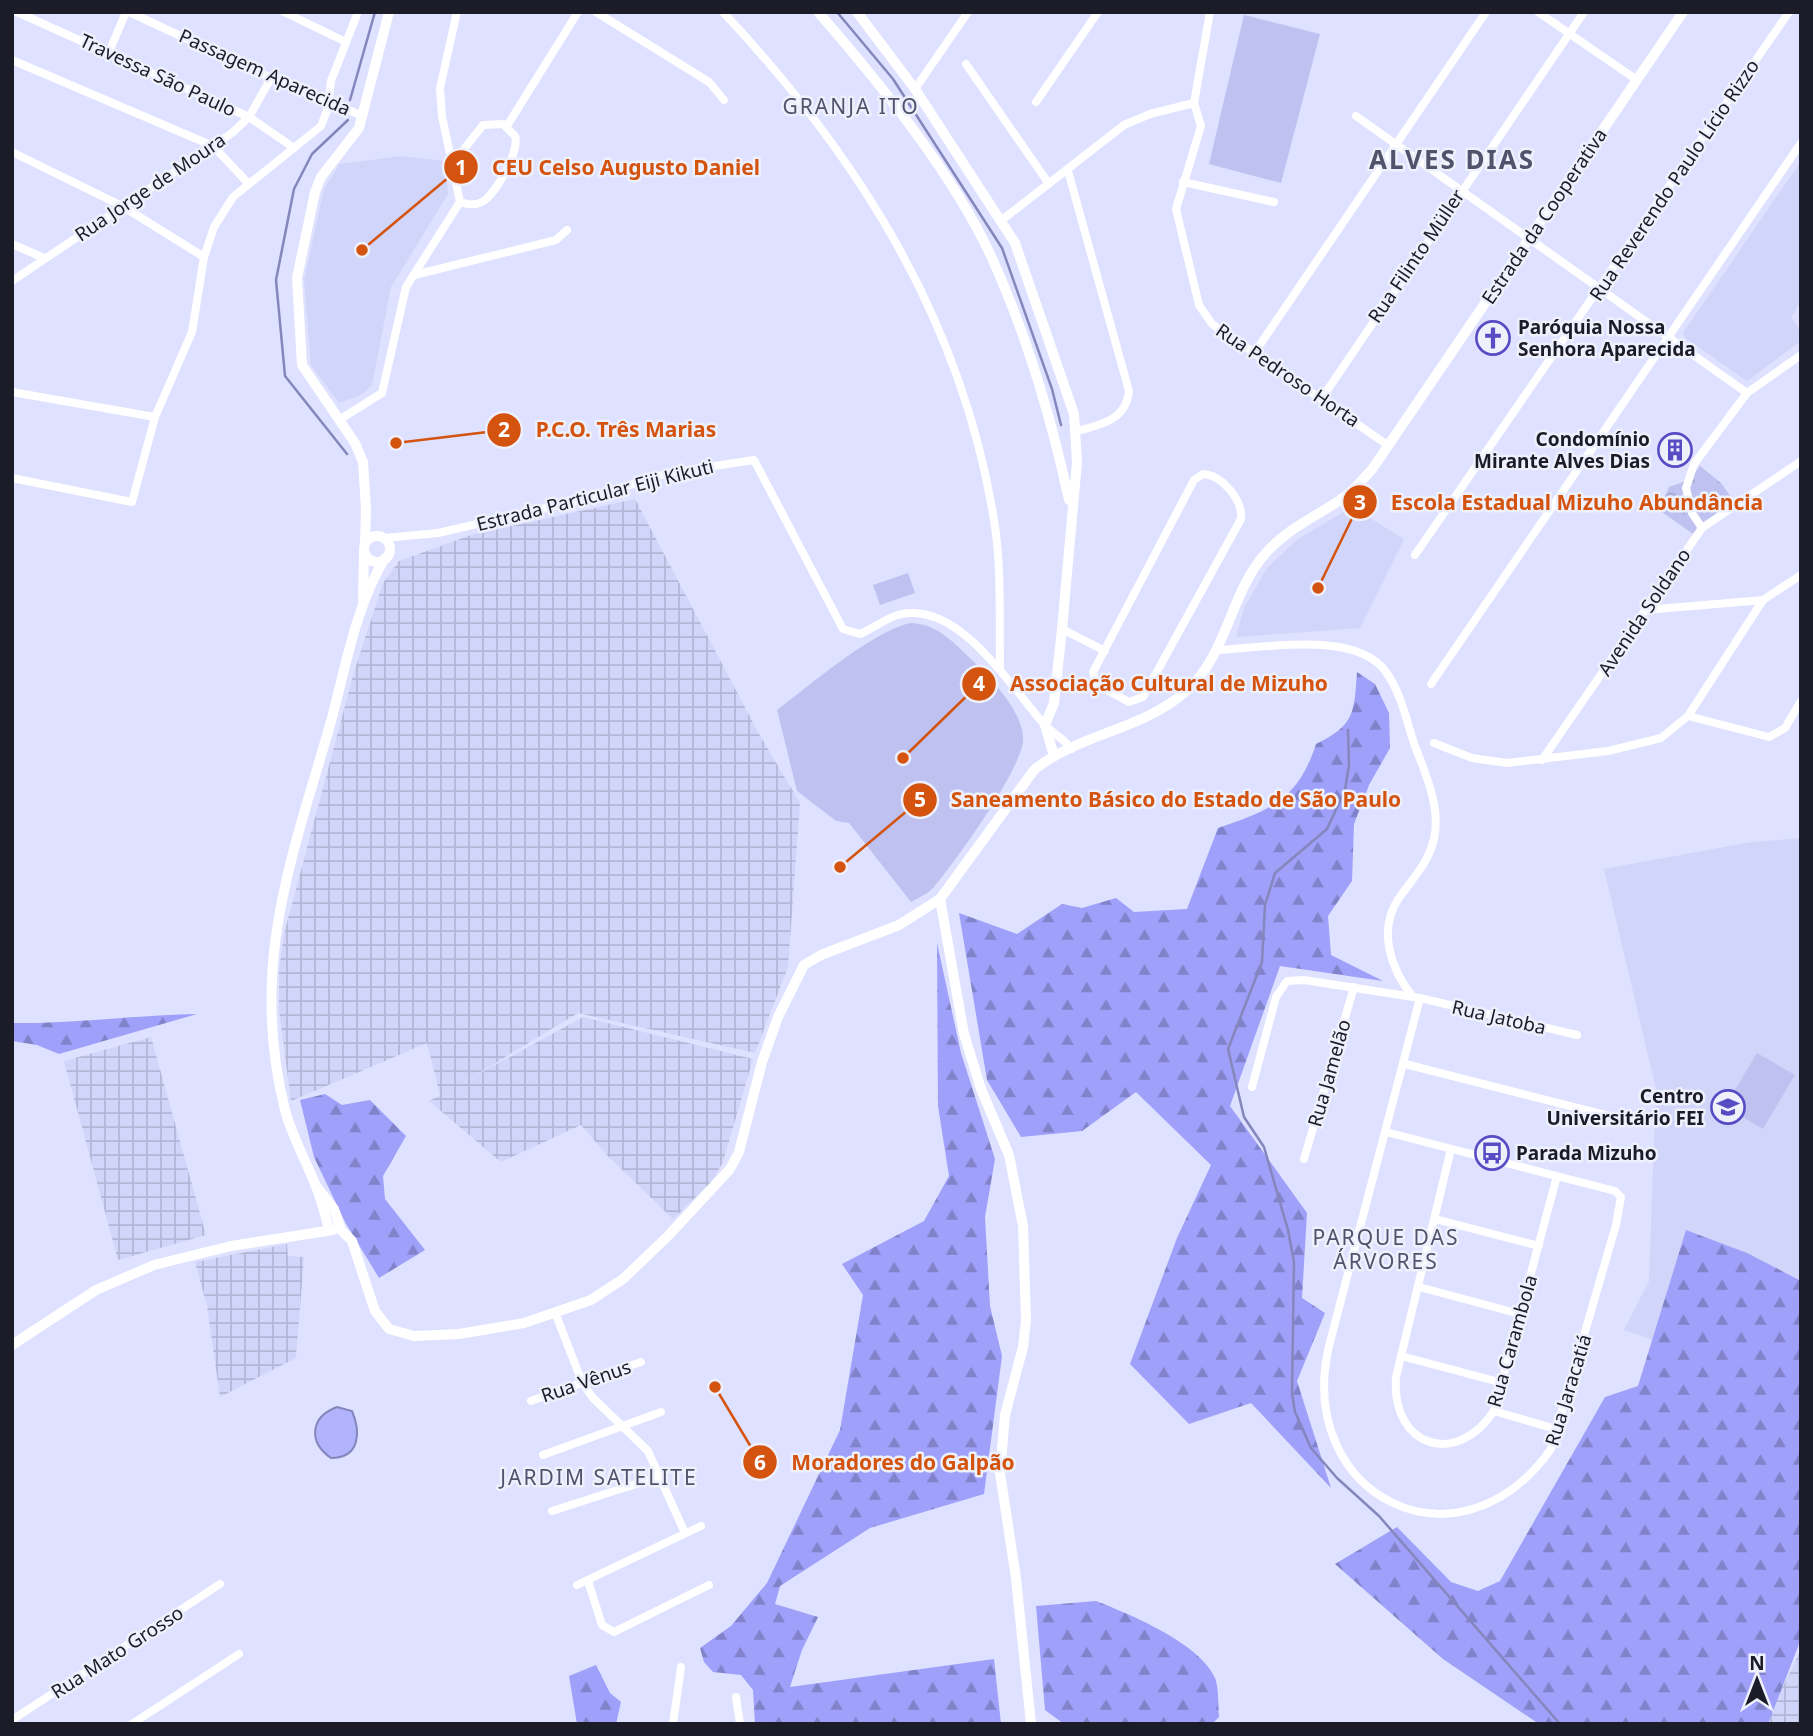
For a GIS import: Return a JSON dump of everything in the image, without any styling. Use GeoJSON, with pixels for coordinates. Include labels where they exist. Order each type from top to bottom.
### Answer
{"type":"FeatureCollection","features":[{"type":"Feature","properties":{"kind":"street","name":"Travessa São Paulo"},"geometry":{"type":"LineString","coordinates":[[16,12],[250,117],[295,148]]}},
{"type":"Feature","properties":{"kind":"street"},"geometry":{"type":"LineString","coordinates":[[109,52],[127,12]]}},
{"type":"Feature","properties":{"kind":"street","name":"Passagem Aparecida"},"geometry":{"type":"LineString","coordinates":[[127,12],[271,78],[363,116]]}},
{"type":"Feature","properties":{"kind":"street"},"geometry":{"type":"LineString","coordinates":[[284,12],[346,41]]}},
{"type":"Feature","properties":{"kind":"street"},"geometry":{"type":"LineString","coordinates":[[12,478],[132,502],[155,417],[192,332],[204,257],[220,213],[248,183],[321,126],[331,81],[358,12]]}},
{"type":"Feature","properties":{"kind":"street"},"geometry":{"type":"LineString","coordinates":[[362,616],[366,517],[363,462],[355,443],[302,365],[297,278],[306,223],[318,185],[355,136],[363,116],[389,12]]}},
{"type":"Feature","properties":{"kind":"street"},"geometry":{"type":"LineString","coordinates":[[339,420],[379,396],[384,390],[403,295],[460,202],[442,116],[440,88],[457,12]]}},
{"type":"Feature","properties":{"kind":"street"},"geometry":{"type":"LineString","coordinates":[[507,126],[578,12]]}},
{"type":"Feature","properties":{"kind":"street"},"geometry":{"type":"LineString","coordinates":[[596,12],[702,77],[719,90],[724,100]]}},
{"type":"Feature","properties":{"kind":"street"},"geometry":{"type":"LineString","coordinates":[[723,12],[788,83],[858,177],[901,253],[943,338],[979,452],[995,522],[999,565],[1000,669],[1045,725],[1072,749]]}},
{"type":"Feature","properties":{"kind":"street"},"geometry":{"type":"LineString","coordinates":[[818,12],[893,103],[979,233],[1007,297],[1052,430],[1071,505]]}},
{"type":"Feature","properties":{"kind":"street"},"geometry":{"type":"LineString","coordinates":[[316,1186],[334,1209],[341,1230],[356,1251],[379,1320],[401,1334],[459,1334],[556,1315],[592,1300],[623,1279],[668,1236],[730,1169],[739,1152],[762,1062],[778,1017],[804,965],[821,955],[899,925],[940,900],[1025,781],[1054,756],[1045,725],[1054,703],[1077,462],[1077,431],[1070,400],[1022,258],[1002,220],[915,89],[857,12]]}},
{"type":"Feature","properties":{"kind":"street"},"geometry":{"type":"LineString","coordinates":[[915,89],[968,12]]}},
{"type":"Feature","properties":{"kind":"street"},"geometry":{"type":"LineString","coordinates":[[1036,102],[1098,12]]}},
{"type":"Feature","properties":{"kind":"street","name":"Rua Pedroso Horta"},"geometry":{"type":"LineString","coordinates":[[1210,12],[1194,103],[1200,126],[1183,182],[1177,220],[1199,305],[1212,324],[1389,446]]}},
{"type":"Feature","properties":{"kind":"street"},"geometry":{"type":"LineString","coordinates":[[1255,352],[1486,12]]}},
{"type":"Feature","properties":{"kind":"street"},"geometry":{"type":"LineString","coordinates":[[1538,12],[1637,80]]}},
{"type":"Feature","properties":{"kind":"street","name":"Rua Filinto Müller"},"geometry":{"type":"LineString","coordinates":[[1322,398],[1584,12]]}},
{"type":"Feature","properties":{"kind":"street","name":"Estrada da Cooperativa"},"geometry":{"type":"LineString","coordinates":[[1054,756],[1169,705],[1200,677],[1218,650],[1252,572],[1264,555],[1292,530],[1347,495],[1389,446],[1683,12]]}},
{"type":"Feature","properties":{"kind":"street","name":"Rua Reverendo Paulo Lício Rizzo"},"geometry":{"type":"LineString","coordinates":[[1416,555],[1789,12]]}},
{"type":"Feature","properties":{"kind":"street"},"geometry":{"type":"LineString","coordinates":[[12,60],[214,146],[248,183]]}},
{"type":"Feature","properties":{"kind":"street"},"geometry":{"type":"LineString","coordinates":[[966,64],[1049,184]]}},
{"type":"Feature","properties":{"kind":"street","name":"Rua Jorge de Moura"},"geometry":{"type":"LineString","coordinates":[[12,281],[214,146],[250,117],[271,78]]}},
{"type":"Feature","properties":{"kind":"street"},"geometry":{"type":"LineString","coordinates":[[1002,220],[1124,125],[1150,114],[1194,103]]}},
{"type":"Feature","properties":{"kind":"street"},"geometry":{"type":"LineString","coordinates":[[1356,116],[1529,240],[1668,335],[1746,393]]}},
{"type":"Feature","properties":{"kind":"street"},"geometry":{"type":"LineString","coordinates":[[453,163],[483,125],[495,122],[507,126],[515,136],[517,147],[483,202],[467,205],[460,202]]}},
{"type":"Feature","properties":{"kind":"street"},"geometry":{"type":"LineString","coordinates":[[1431,684],[1801,143]]}},
{"type":"Feature","properties":{"kind":"street"},"geometry":{"type":"LineString","coordinates":[[12,152],[122,206],[204,257]]}},
{"type":"Feature","properties":{"kind":"street"},"geometry":{"type":"LineString","coordinates":[[1052,430],[1061,438],[1069,438],[1077,431],[1116,417],[1125,407],[1129,391],[1068,171]]}},
{"type":"Feature","properties":{"kind":"street"},"geometry":{"type":"LineString","coordinates":[[1183,182],[1274,202]]}},
{"type":"Feature","properties":{"kind":"street"},"geometry":{"type":"LineString","coordinates":[[414,275],[556,240],[567,230]]}},
{"type":"Feature","properties":{"kind":"street"},"geometry":{"type":"LineString","coordinates":[[12,244],[44,258]]}},
{"type":"Feature","properties":{"kind":"street"},"geometry":{"type":"LineString","coordinates":[[424,259],[444,266]]}},
{"type":"Feature","properties":{"kind":"street"},"geometry":{"type":"LineString","coordinates":[[1702,528],[1692,513],[1687,481],[1694,464],[1746,393],[1801,355]]}},
{"type":"Feature","properties":{"kind":"street"},"geometry":{"type":"LineString","coordinates":[[12,392],[155,417]]}},
{"type":"Feature","properties":{"kind":"street","name":"Estrada Particular Eiji Kikuti"},"geometry":{"type":"LineString","coordinates":[[382,537],[438,533],[589,498],[668,473],[754,460],[843,629],[854,634],[869,630],[899,614],[926,614],[951,625],[1000,669]]}},
{"type":"Feature","properties":{"kind":"street","name":"Avenida Soldano"},"geometry":{"type":"LineString","coordinates":[[1542,761],[1702,528],[1801,461]]}},
{"type":"Feature","properties":{"kind":"street"},"geometry":{"type":"LineString","coordinates":[[1199,475],[1212,475],[1239,503],[1241,519],[1140,700],[1129,702],[1094,681],[1093,672],[1105,651],[1199,475]]}},
{"type":"Feature","properties":{"kind":"street"},"geometry":{"type":"LineString","coordinates":[[329,1229],[316,1186],[291,1131],[284,1107],[270,1002],[271,964],[277,918],[287,876],[362,616],[390,548],[366,517]]}},
{"type":"Feature","properties":{"kind":"street"},"geometry":{"type":"LineString","coordinates":[[364,548],[372,536],[382,537]]}},
{"type":"Feature","properties":{"kind":"street"},"geometry":{"type":"LineString","coordinates":[[364,548],[373,561],[385,558]]}},
{"type":"Feature","properties":{"kind":"street"},"geometry":{"type":"LineString","coordinates":[[1434,743],[1491,761],[1542,761],[1647,743],[1674,730],[1688,716],[1763,600],[1801,575]]}},
{"type":"Feature","properties":{"kind":"street"},"geometry":{"type":"LineString","coordinates":[[1646,610],[1763,600]]}},
{"type":"Feature","properties":{"kind":"street"},"geometry":{"type":"LineString","coordinates":[[1062,629],[1105,651]]}},
{"type":"Feature","properties":{"kind":"street"},"geometry":{"type":"LineString","coordinates":[[1218,650],[1339,646],[1368,655],[1389,675],[1422,766],[1435,813],[1436,828],[1429,855],[1394,908],[1389,925],[1389,944],[1396,971],[1417,997]]}},
{"type":"Feature","properties":{"kind":"street"},"geometry":{"type":"LineString","coordinates":[[1688,716],[1759,736],[1780,733],[1801,701]]}},
{"type":"Feature","properties":{"kind":"street"},"geometry":{"type":"LineString","coordinates":[[940,900],[964,1034],[981,1089],[1009,1155],[1023,1226],[1026,1320],[1023,1347],[1005,1415],[1000,1473],[1016,1578],[1031,1724]]}},
{"type":"Feature","properties":{"kind":"street","name":"Rua Jatoba"},"geometry":{"type":"LineString","coordinates":[[1252,1087],[1279,988],[1287,981],[1354,986],[1417,997],[1577,1035]]}},
{"type":"Feature","properties":{"kind":"street","name":"Rua Jamelão"},"geometry":{"type":"LineString","coordinates":[[1304,1159],[1354,986]]}},
{"type":"Feature","properties":{"kind":"street","name":"Rua Jaracatiá"},"geometry":{"type":"LineString","coordinates":[[1417,997],[1405,1064],[1322,1380],[1324,1406],[1343,1460],[1374,1493],[1393,1504],[1444,1515],[1465,1513],[1491,1504],[1523,1481],[1551,1449],[1559,1430],[1616,1225],[1618,1194],[1557,1175]]}},
{"type":"Feature","properties":{"kind":"street"},"geometry":{"type":"LineString","coordinates":[[1405,1064],[1609,1116]]}},
{"type":"Feature","properties":{"kind":"street"},"geometry":{"type":"LineString","coordinates":[[1386,1132],[1557,1175]]}},
{"type":"Feature","properties":{"kind":"street","name":"Rua Carambola"},"geometry":{"type":"LineString","coordinates":[[1451,1149],[1396,1377],[1396,1402],[1405,1423],[1418,1437],[1434,1444],[1465,1440],[1482,1429],[1494,1411],[1557,1175]]}},
{"type":"Feature","properties":{"kind":"street"},"geometry":{"type":"LineString","coordinates":[[1435,1219],[1539,1246]]}},
{"type":"Feature","properties":{"kind":"street"},"geometry":{"type":"LineString","coordinates":[[12,1345],[96,1290],[154,1265],[231,1246],[329,1229],[341,1230]]}},
{"type":"Feature","properties":{"kind":"street"},"geometry":{"type":"LineString","coordinates":[[1419,1286],[1520,1314]]}},
{"type":"Feature","properties":{"kind":"street"},"geometry":{"type":"LineString","coordinates":[[556,1315],[582,1382],[622,1427],[648,1451],[685,1534]]}},
{"type":"Feature","properties":{"kind":"street"},"geometry":{"type":"LineString","coordinates":[[1401,1356],[1503,1382]]}},
{"type":"Feature","properties":{"kind":"street","name":"Rua Vênus"},"geometry":{"type":"LineString","coordinates":[[531,1401],[641,1362]]}},
{"type":"Feature","properties":{"kind":"street"},"geometry":{"type":"LineString","coordinates":[[1494,1411],[1559,1430]]}},
{"type":"Feature","properties":{"kind":"street"},"geometry":{"type":"LineString","coordinates":[[543,1455],[661,1412]]}},
{"type":"Feature","properties":{"kind":"street"},"geometry":{"type":"LineString","coordinates":[[552,1511],[661,1476]]}},
{"type":"Feature","properties":{"kind":"street"},"geometry":{"type":"LineString","coordinates":[[577,1585],[701,1526]]}},
{"type":"Feature","properties":{"kind":"street"},"geometry":{"type":"LineString","coordinates":[[588,1581],[602,1625],[608,1631],[620,1630],[709,1585]]}},
{"type":"Feature","properties":{"kind":"street","name":"Rua Mato Grosso"},"geometry":{"type":"LineString","coordinates":[[12,1720],[220,1584]]}},
{"type":"Feature","properties":{"kind":"street"},"geometry":{"type":"LineString","coordinates":[[132,1724],[239,1654]]}},
{"type":"Feature","properties":{"kind":"street"},"geometry":{"type":"LineString","coordinates":[[673,1724],[681,1667]]}},
{"type":"Feature","properties":{"kind":"street"},"geometry":{"type":"LineString","coordinates":[[736,1697],[740,1724]]}},
{"type":"Feature","properties":{"kind":"shaded area"},"geometry":{"type":"Polygon","coordinates":[[[401,156],[446,161],[448,194],[391,287],[372,385],[361,395],[339,403],[311,365],[304,281],[324,189],[340,164],[401,156]]]}},
{"type":"Feature","properties":{"kind":"shaded area"},"geometry":{"type":"Polygon","coordinates":[[[1801,161],[1801,301],[1791,317],[1801,332],[1801,341],[1747,381],[1685,338],[1683,333],[1801,161]]]}},
{"type":"Feature","properties":{"kind":"shaded area"},"geometry":{"type":"Polygon","coordinates":[[[635,499],[759,734],[800,803],[788,967],[755,1053],[578,1013],[464,1082],[583,1017],[753,1059],[723,1162],[712,1181],[673,1219],[607,1155],[581,1125],[501,1162],[429,1101],[440,1095],[427,1043],[291,1101],[279,1010],[279,970],[284,934],[354,672],[383,583],[399,561],[471,535],[635,499]]]}},
{"type":"Feature","properties":{"kind":"shaded area"},"geometry":{"type":"Polygon","coordinates":[[[1352,507],[1404,539],[1360,628],[1236,637],[1244,608],[1267,568],[1298,539],[1352,507]]]}},
{"type":"Feature","properties":{"kind":"shaded area","name":"Centro Universitário FEI"},"geometry":{"type":"Polygon","coordinates":[[[1801,838],[1801,1390],[1624,1330],[1649,1281],[1656,1089],[1604,869],[1752,842],[1801,838]]]}},
{"type":"Feature","properties":{"kind":"shaded area"},"geometry":{"type":"Polygon","coordinates":[[[151,1037],[206,1235],[118,1260],[64,1061],[151,1037]]]}},
{"type":"Feature","properties":{"kind":"shaded area"},"geometry":{"type":"Polygon","coordinates":[[[287,1244],[288,1256],[304,1257],[296,1358],[220,1397],[207,1306],[195,1262],[287,1244]]]}},
{"type":"Feature","properties":{"kind":"shaded area"},"geometry":{"type":"Polygon","coordinates":[[[337,1407],[352,1411],[357,1435],[353,1449],[348,1454],[331,1458],[318,1445],[315,1430],[321,1417],[337,1407]]]}},
{"type":"Feature","properties":{"kind":"shaded area"},"geometry":{"type":"Polygon","coordinates":[[[1801,1649],[1801,1724],[1765,1724],[1801,1649]]]}},
{"type":"Feature","properties":{"kind":"green space"},"geometry":{"type":"Polygon","coordinates":[[[1244,15],[1320,34],[1281,183],[1209,164],[1244,15]]]}},
{"type":"Feature","properties":{"kind":"green space"},"geometry":{"type":"Polygon","coordinates":[[[1700,466],[1721,483],[1738,507],[1696,536],[1659,510],[1669,487],[1689,480],[1700,466]]]}},
{"type":"Feature","properties":{"kind":"green space"},"geometry":{"type":"Polygon","coordinates":[[[908,573],[915,593],[880,605],[873,585],[908,573]]]}},
{"type":"Feature","properties":{"kind":"green space"},"geometry":{"type":"Polygon","coordinates":[[[911,623],[929,627],[945,636],[989,677],[1013,708],[1019,720],[1023,741],[1011,773],[956,859],[934,887],[911,902],[849,823],[836,821],[797,791],[777,710],[861,647],[879,636],[911,623]]]}},
{"type":"Feature","properties":{"kind":"green space"},"geometry":{"type":"Polygon","coordinates":[[[1357,672],[1375,684],[1389,713],[1390,748],[1369,785],[1354,824],[1352,881],[1328,916],[1331,955],[1383,981],[1280,966],[1230,1106],[1307,1213],[1302,1298],[1325,1313],[1297,1381],[1331,1488],[1251,1403],[1189,1424],[1130,1364],[1177,1238],[1211,1165],[1136,1092],[1082,1131],[1021,1137],[987,1080],[959,913],[1017,934],[1062,904],[1082,908],[1116,898],[1134,912],[1187,909],[1218,828],[1267,808],[1291,790],[1309,763],[1316,744],[1338,730],[1350,716],[1355,698],[1357,672]]]}},
{"type":"Feature","properties":{"kind":"green space"},"geometry":{"type":"Polygon","coordinates":[[[937,943],[961,1053],[995,1159],[985,1217],[990,1306],[1002,1356],[984,1494],[870,1528],[780,1586],[775,1604],[818,1617],[802,1650],[790,1687],[994,1659],[1001,1724],[755,1724],[753,1690],[741,1675],[713,1672],[704,1662],[700,1648],[731,1626],[767,1583],[840,1430],[863,1295],[842,1264],[924,1221],[949,1176],[938,1106],[937,943]]]}},
{"type":"Feature","properties":{"kind":"green space"},"geometry":{"type":"Polygon","coordinates":[[[197,1014],[59,1054],[37,1045],[12,1041],[12,1023],[197,1014]]]}},
{"type":"Feature","properties":{"kind":"green space"},"geometry":{"type":"Polygon","coordinates":[[[1757,1053],[1795,1075],[1763,1129],[1725,1107],[1757,1053]]]}},
{"type":"Feature","properties":{"kind":"green space"},"geometry":{"type":"Polygon","coordinates":[[[325,1094],[342,1105],[370,1100],[406,1136],[383,1176],[385,1199],[425,1250],[379,1278],[345,1222],[314,1157],[300,1100],[325,1094]]]}},
{"type":"Feature","properties":{"kind":"green space"},"geometry":{"type":"Polygon","coordinates":[[[1686,1230],[1747,1253],[1801,1281],[1801,1639],[1768,1724],[1539,1724],[1443,1659],[1335,1564],[1397,1527],[1451,1582],[1478,1591],[1500,1581],[1605,1397],[1638,1386],[1686,1230]]]}},
{"type":"Feature","properties":{"kind":"green space"},"geometry":{"type":"Polygon","coordinates":[[[1096,1601],[1162,1631],[1195,1653],[1207,1665],[1215,1678],[1218,1692],[1219,1717],[1212,1724],[1064,1724],[1045,1710],[1036,1606],[1096,1601]]]}},
{"type":"Feature","properties":{"kind":"green space"},"geometry":{"type":"Polygon","coordinates":[[[596,1665],[610,1693],[621,1702],[616,1724],[577,1724],[569,1676],[596,1665]]]}},
{"type":"Feature","properties":{"kind":"waterway"},"geometry":{"type":"LineString","coordinates":[[350,100],[375,12]]}},
{"type":"Feature","properties":{"kind":"waterway"},"geometry":{"type":"LineString","coordinates":[[837,12],[893,79],[1002,248],[1052,389],[1061,425]]}},
{"type":"Feature","properties":{"kind":"waterway"},"geometry":{"type":"LineString","coordinates":[[347,454],[285,376],[276,280],[294,189],[312,154],[348,120]]}},
{"type":"Feature","properties":{"kind":"waterway"},"geometry":{"type":"LineString","coordinates":[[1348,730],[1349,765],[1345,790],[1327,829],[1275,873],[1265,905],[1262,962],[1228,1049],[1244,1117],[1264,1147],[1288,1230],[1294,1262],[1292,1393],[1295,1412],[1311,1448],[1337,1478],[1379,1516],[1560,1724]]}},
{"type":"Feature","properties":{"kind":"place","name":"CEU Celso Augusto Daniel"},"geometry":{"type":"Point","coordinates":[362,250]}},
{"type":"Feature","properties":{"kind":"place","name":"Paróquia Nossa Senhora Aparecida"},"geometry":{"type":"Point","coordinates":[1493,338]}},
{"type":"Feature","properties":{"kind":"place","name":"P.C.O. Três Marias"},"geometry":{"type":"Point","coordinates":[396,443]}},
{"type":"Feature","properties":{"kind":"place","name":"Condomínio Mirante Alves Dias"},"geometry":{"type":"Point","coordinates":[1675,450]}},
{"type":"Feature","properties":{"kind":"place","name":"Escola Estadual Mizuho Abundância"},"geometry":{"type":"Point","coordinates":[1318,588]}},
{"type":"Feature","properties":{"kind":"place","name":"Associação Cultural de Mizuho"},"geometry":{"type":"Point","coordinates":[903,758]}},
{"type":"Feature","properties":{"kind":"place","name":"Saneamento Básico do Estado de São Paulo"},"geometry":{"type":"Point","coordinates":[840,867]}},
{"type":"Feature","properties":{"kind":"place","name":"Centro Universitário FEI"},"geometry":{"type":"Point","coordinates":[1728,1107]}},
{"type":"Feature","properties":{"kind":"place","name":"Parada Mizuho"},"geometry":{"type":"Point","coordinates":[1492,1153]}},
{"type":"Feature","properties":{"kind":"place","name":"Moradores do Galpão"},"geometry":{"type":"Point","coordinates":[715,1387]}},
{"type":"Feature","properties":{"kind":"district","name":"GRANJA ITO"},"geometry":{"type":"Point","coordinates":[851,106]}},
{"type":"Feature","properties":{"kind":"district","name":"ALVES DIAS"},"geometry":{"type":"Point","coordinates":[1452,159]}},
{"type":"Feature","properties":{"kind":"district","name":"PARQUE DAS ÁRVORES"},"geometry":{"type":"Point","coordinates":[1386,1249]}},
{"type":"Feature","properties":{"kind":"district","name":"JARDIM SATELITE"},"geometry":{"type":"Point","coordinates":[599,1477]}}]}
